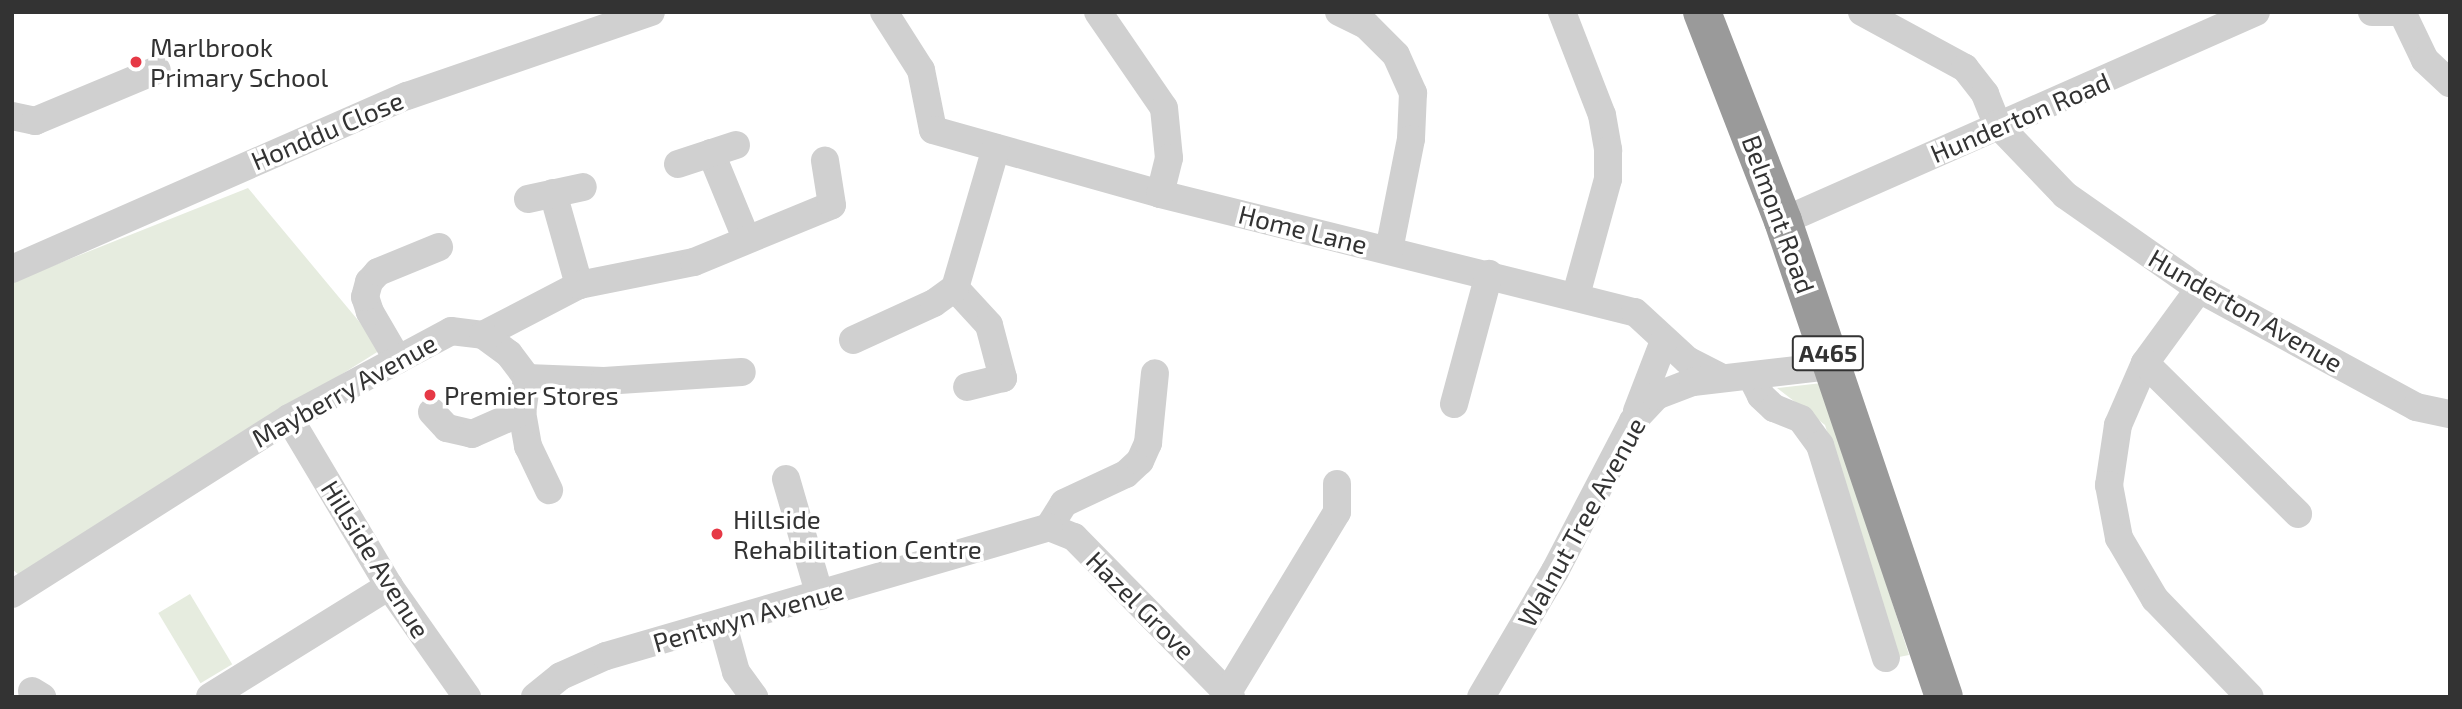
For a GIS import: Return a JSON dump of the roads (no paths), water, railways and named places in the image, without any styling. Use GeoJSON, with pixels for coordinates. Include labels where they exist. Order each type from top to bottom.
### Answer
{"type":"FeatureCollection","features":[{"type":"Feature","properties":{"kind":"highway","name":"Belmont Road"},"geometry":{"type":"LineString","coordinates":[[1702,12],[1783,221],[1944,697]]}},
{"type":"Feature","properties":{"kind":"street","name":"Honddu Close"},"geometry":{"type":"LineString","coordinates":[[12,268],[407,96],[650,12]]}},
{"type":"Feature","properties":{"kind":"street","name":"Home Lane"},"geometry":{"type":"LineString","coordinates":[[884,12],[921,70],[933,130],[1160,194],[1636,312],[1651,322],[1664,341],[1687,360],[1722,378]]}},
{"type":"Feature","properties":{"kind":"street"},"geometry":{"type":"LineString","coordinates":[[1098,12],[1164,108],[1169,158],[1160,194]]}},
{"type":"Feature","properties":{"kind":"street"},"geometry":{"type":"LineString","coordinates":[[1339,12],[1366,25],[1396,55],[1413,93],[1411,139],[1390,250]]}},
{"type":"Feature","properties":{"kind":"street"},"geometry":{"type":"LineString","coordinates":[[1562,12],[1602,115],[1608,150],[1608,179],[1576,295]]}},
{"type":"Feature","properties":{"kind":"street"},"geometry":{"type":"LineString","coordinates":[[1862,12],[1965,68],[1985,94],[1997,124]]}},
{"type":"Feature","properties":{"kind":"street","name":"Hunderton Road"},"geometry":{"type":"LineString","coordinates":[[1783,221],[1997,124],[2256,12]]}},
{"type":"Feature","properties":{"kind":"street"},"geometry":{"type":"LineString","coordinates":[[2372,12],[2395,12]]}},
{"type":"Feature","properties":{"kind":"street"},"geometry":{"type":"LineString","coordinates":[[2402,12],[2425,60],[2450,83]]}},
{"type":"Feature","properties":{"kind":"street"},"geometry":{"type":"LineString","coordinates":[[12,116],[35,121],[157,69]]}},
{"type":"Feature","properties":{"kind":"street","name":"Hunderton Avenue"},"geometry":{"type":"LineString","coordinates":[[1997,124],[2065,195],[2199,289],[2416,407],[2450,414]]}},
{"type":"Feature","properties":{"kind":"street"},"geometry":{"type":"LineString","coordinates":[[852,340],[934,303],[954,288],[996,148]]}},
{"type":"Feature","properties":{"kind":"street"},"geometry":{"type":"LineString","coordinates":[[678,164],[724,149],[746,238]]}},
{"type":"Feature","properties":{"kind":"street"},"geometry":{"type":"LineString","coordinates":[[549,490],[528,446],[522,412],[527,378],[509,355],[483,335],[579,285],[694,262],[746,238],[832,205],[825,161]]}},
{"type":"Feature","properties":{"kind":"street"},"geometry":{"type":"LineString","coordinates":[[579,285],[541,196],[583,187]]}},
{"type":"Feature","properties":{"kind":"street"},"geometry":{"type":"LineString","coordinates":[[398,360],[370,312],[365,297],[369,282],[377,272],[439,247]]}},
{"type":"Feature","properties":{"kind":"street"},"geometry":{"type":"LineString","coordinates":[[1454,404],[1489,275]]}},
{"type":"Feature","properties":{"kind":"street"},"geometry":{"type":"LineString","coordinates":[[954,288],[989,325],[1003,378],[967,387]]}},
{"type":"Feature","properties":{"kind":"street"},"geometry":{"type":"LineString","coordinates":[[2199,289],[2145,363],[2118,425],[2109,485],[2119,538],[2155,599],[2250,697]]}},
{"type":"Feature","properties":{"kind":"street","name":"Mayberry Avenue"},"geometry":{"type":"LineString","coordinates":[[12,594],[289,418],[451,331],[483,335]]}},
{"type":"Feature","properties":{"kind":"street"},"geometry":{"type":"LineString","coordinates":[[1633,421],[1664,341]]}},
{"type":"Feature","properties":{"kind":"street"},"geometry":{"type":"LineString","coordinates":[[2145,363],[2298,514]]}},
{"type":"Feature","properties":{"kind":"street","name":"Walnut Tree Avenue"},"geometry":{"type":"LineString","coordinates":[[1481,697],[1555,571],[1633,421],[1656,396],[1693,382],[1832,366]]}},
{"type":"Feature","properties":{"kind":"street"},"geometry":{"type":"LineString","coordinates":[[527,378],[604,381],[742,372]]}},
{"type":"Feature","properties":{"kind":"street"},"geometry":{"type":"LineString","coordinates":[[1049,527],[1064,503],[1126,474],[1140,461],[1148,443],[1155,373]]}},
{"type":"Feature","properties":{"kind":"street"},"geometry":{"type":"LineString","coordinates":[[1751,376],[1761,396],[1774,408],[1801,419],[1821,445],[1886,658]]}},
{"type":"Feature","properties":{"kind":"street"},"geometry":{"type":"LineString","coordinates":[[432,412],[447,428],[472,434],[522,412]]}},
{"type":"Feature","properties":{"kind":"street","name":"Hillside Avenue"},"geometry":{"type":"LineString","coordinates":[[289,418],[388,586],[466,696]]}},
{"type":"Feature","properties":{"kind":"street"},"geometry":{"type":"LineString","coordinates":[[786,479],[820,596]]}},
{"type":"Feature","properties":{"kind":"street","name":"Hazel Grove"},"geometry":{"type":"LineString","coordinates":[[1049,527],[1074,537],[1228,695],[1338,512],[1337,484]]}},
{"type":"Feature","properties":{"kind":"street","name":"Pentwyn Avenue"},"geometry":{"type":"LineString","coordinates":[[535,697],[561,676],[595,660],[723,625],[1049,527]]}},
{"type":"Feature","properties":{"kind":"street"},"geometry":{"type":"LineString","coordinates":[[210,697],[388,586]]}},
{"type":"Feature","properties":{"kind":"street"},"geometry":{"type":"LineString","coordinates":[[723,625],[736,672],[754,697]]}},
{"type":"Feature","properties":{"kind":"place","name":"Marlbrook Primary School"},"geometry":{"type":"Point","coordinates":[136,62]}},
{"type":"Feature","properties":{"kind":"place","name":"Premier Stores"},"geometry":{"type":"Point","coordinates":[430,395]}},
{"type":"Feature","properties":{"kind":"place","name":"Hillside Rehabilitation Centre"},"geometry":{"type":"Point","coordinates":[717,534]}}]}
